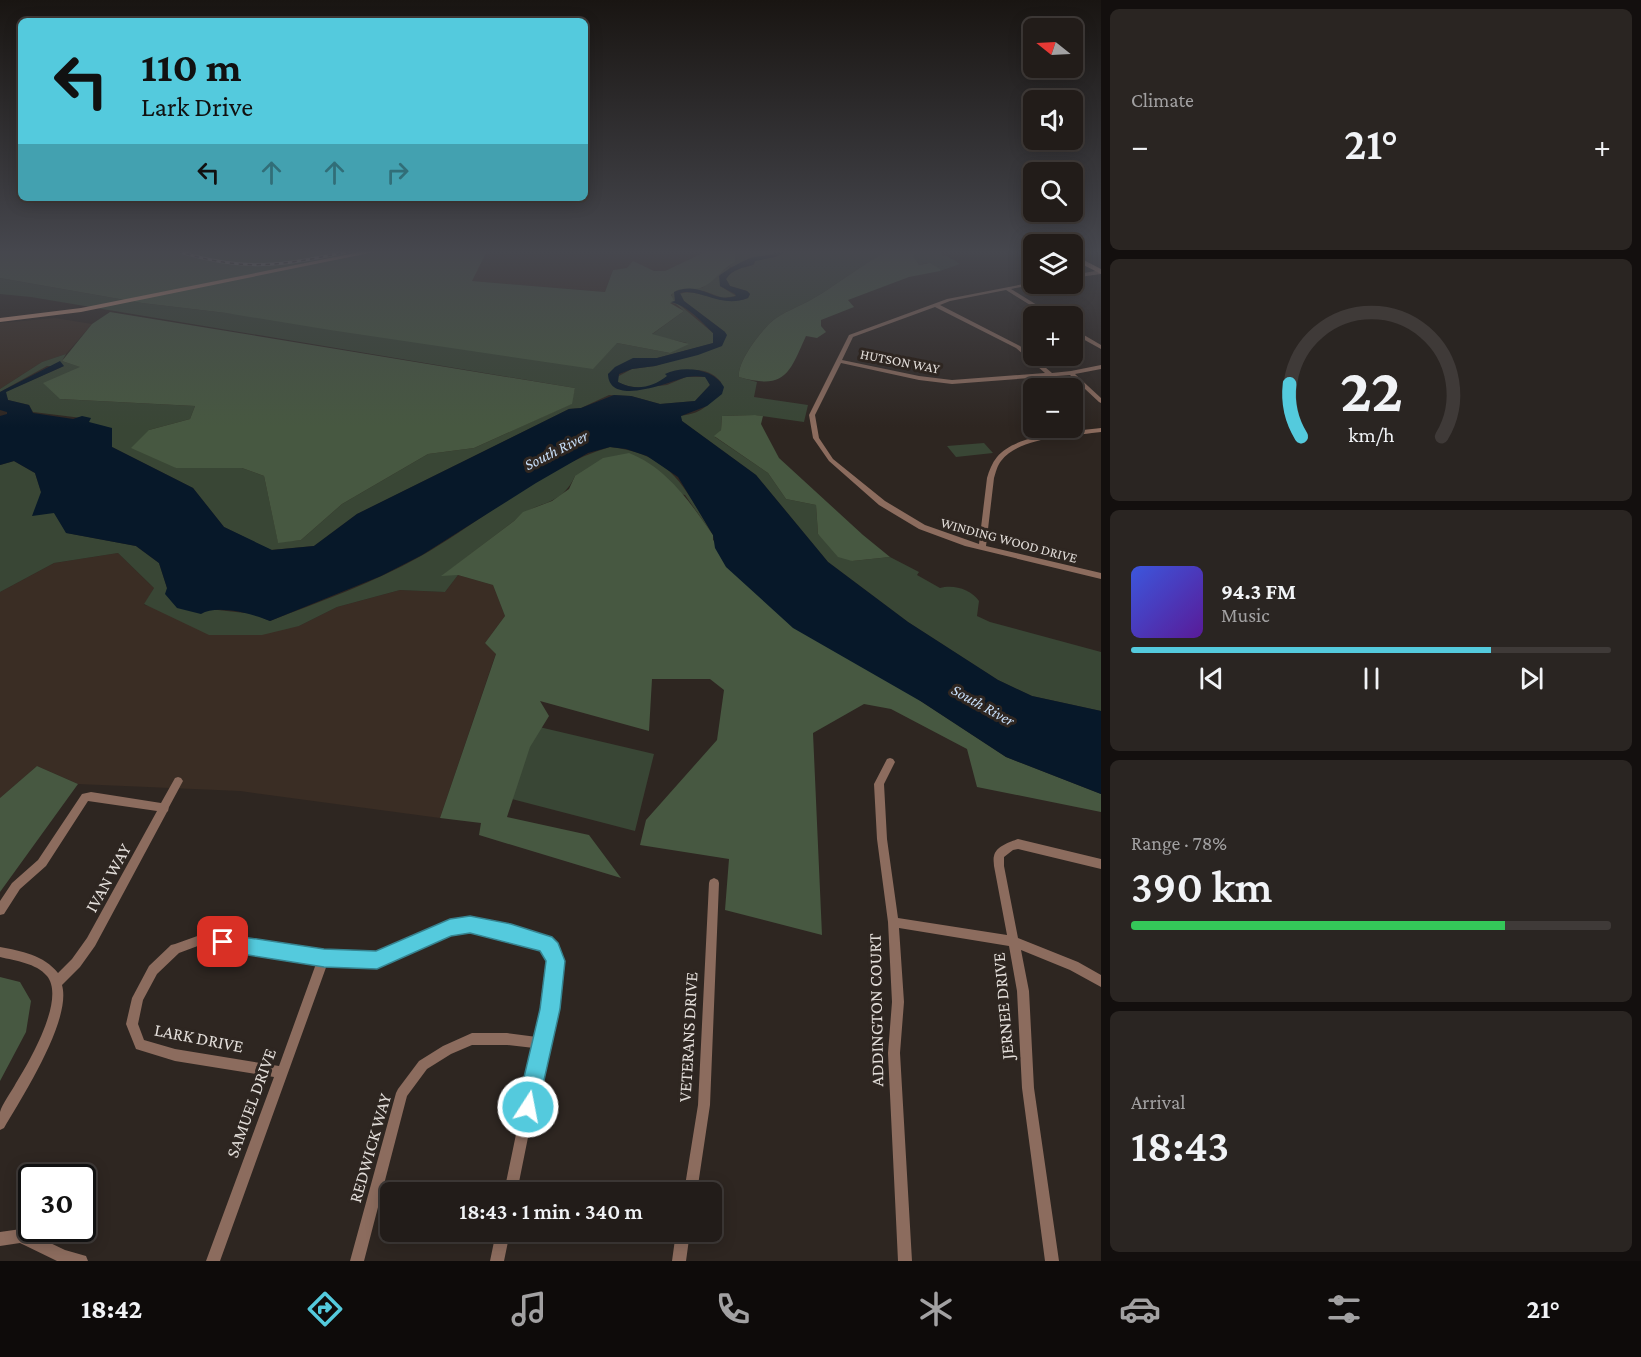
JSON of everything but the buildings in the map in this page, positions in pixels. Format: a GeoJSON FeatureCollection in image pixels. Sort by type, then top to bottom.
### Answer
{"type":"FeatureCollection","features":[{"type":"Feature","properties":{"kind":"street"},"geometry":{"type":"LineString","coordinates":[[0,320],[76,310]]}},
{"type":"Feature","properties":{"kind":"street","name":"WINDING WOOD DRIVE"},"geometry":{"type":"LineString","coordinates":[[920,310],[851,336],[812,415],[816,438],[830,458],[882,503],[909,520],[941,534],[982,547],[1101,576]]}},
{"type":"Feature","properties":{"kind":"street"},"geometry":{"type":"LineString","coordinates":[[947,310],[1018,346],[1051,375]]}},
{"type":"Feature","properties":{"kind":"street"},"geometry":{"type":"LineString","coordinates":[[1083,336],[1101,347]]}},
{"type":"Feature","properties":{"kind":"street","name":"HUTSON WAY"},"geometry":{"type":"LineString","coordinates":[[839,361],[944,382],[1051,375],[1101,367]]}},
{"type":"Feature","properties":{"kind":"street"},"geometry":{"type":"LineString","coordinates":[[1071,373],[1101,401]]}},
{"type":"Feature","properties":{"kind":"street"},"geometry":{"type":"LineString","coordinates":[[982,547],[993,471],[1001,456],[1010,448],[1036,439],[1101,430]]}},
{"type":"Feature","properties":{"kind":"street","name":"ADDINGTON COURT"},"geometry":{"type":"LineString","coordinates":[[890,762],[879,784],[882,838],[893,922],[898,1002],[895,1075],[905,1261]]}},
{"type":"Feature","properties":{"kind":"street","name":"IVAN WAY"},"geometry":{"type":"LineString","coordinates":[[56,983],[76,963],[91,942],[178,781]]}},
{"type":"Feature","properties":{"kind":"street"},"geometry":{"type":"LineString","coordinates":[[0,910],[16,886],[42,863],[85,797],[91,796],[165,808]]}},
{"type":"Feature","properties":{"kind":"street","name":"JERNEE DRIVE"},"geometry":{"type":"LineString","coordinates":[[1052,1261],[1028,1088],[1026,1020],[999,855],[1018,844],[1101,864]]}},
{"type":"Feature","properties":{"kind":"street","name":"VETERANS DRIVE"},"geometry":{"type":"LineString","coordinates":[[692,1182],[704,1105],[714,883]]}},
{"type":"Feature","properties":{"kind":"street"},"geometry":{"type":"LineString","coordinates":[[893,922],[1015,942],[1074,966],[1101,981]]}},
{"type":"Feature","properties":{"kind":"street","name":"LARK DRIVE"},"geometry":{"type":"LineString","coordinates":[[281,1072],[175,1054],[140,1045],[132,1024],[138,998],[153,970],[175,949],[202,939],[324,958],[377,960],[450,928],[470,925],[511,933],[546,944],[552,949],[556,961],[550,1009],[540,1043],[513,1182]]}},
{"type":"Feature","properties":{"kind":"street"},"geometry":{"type":"LineString","coordinates":[[0,952],[33,959],[53,974],[59,990],[55,1014],[45,1040],[0,1124]]}},
{"type":"Feature","properties":{"kind":"street","name":"SAMUEL DRIVE"},"geometry":{"type":"LineString","coordinates":[[213,1261],[324,958]]}},
{"type":"Feature","properties":{"kind":"street","name":"REDWICK WAY"},"geometry":{"type":"LineString","coordinates":[[357,1261],[402,1094],[423,1065],[447,1050],[472,1039],[507,1039],[540,1043]]}},
{"type":"Feature","properties":{"kind":"street"},"geometry":{"type":"LineString","coordinates":[[0,1239],[21,1236],[62,1259],[81,1261]]}},
{"type":"Feature","properties":{"kind":"street"},"geometry":{"type":"LineString","coordinates":[[497,1261],[501,1242]]}},
{"type":"Feature","properties":{"kind":"street"},"geometry":{"type":"LineString","coordinates":[[678,1261],[681,1242]]}},
{"type":"Feature","properties":{"kind":"shaded area"},"geometry":{"type":"Polygon","coordinates":[[[55,318],[92,324],[66,354],[42,362],[0,389],[0,323],[55,318]]]}},
{"type":"Feature","properties":{"kind":"shaded area"},"geometry":{"type":"Polygon","coordinates":[[[118,553],[154,588],[144,605],[299,626],[337,607],[400,590],[445,592],[458,575],[493,585],[505,616],[485,643],[496,653],[440,818],[240,791],[78,784],[37,766],[0,798],[0,592],[54,563],[118,553]]]}},
{"type":"Feature","properties":{"kind":"green space"},"geometry":{"type":"Polygon","coordinates":[[[108,310],[200,310],[617,343],[670,353],[687,343],[651,335],[686,310],[713,333],[714,343],[657,358],[639,360],[608,374],[625,390],[667,385],[686,377],[706,377],[710,385],[695,401],[660,404],[631,396],[609,395],[581,408],[569,409],[357,514],[314,546],[271,550],[224,527],[193,488],[112,447],[88,422],[90,419],[33,412],[29,405],[8,400],[5,392],[64,366],[47,366],[0,392],[0,389],[42,362],[66,354],[62,361],[81,367],[60,399],[195,406],[190,419],[149,430],[176,468],[242,468],[264,476],[278,542],[301,540],[342,504],[428,454],[474,448],[571,404],[575,388],[108,310]]]}},
{"type":"Feature","properties":{"kind":"green space"},"geometry":{"type":"Polygon","coordinates":[[[200,310],[682,310],[684,311],[652,334],[689,344],[670,353],[617,343],[593,369],[200,310]]]}},
{"type":"Feature","properties":{"kind":"green space"},"geometry":{"type":"Polygon","coordinates":[[[696,310],[790,310],[775,319],[760,334],[741,364],[739,377],[757,382],[754,397],[808,405],[804,422],[755,415],[722,416],[721,430],[715,437],[768,473],[786,499],[816,505],[818,534],[852,561],[890,557],[919,572],[917,575],[940,588],[956,587],[971,593],[979,601],[977,616],[990,622],[1101,652],[1101,711],[1032,696],[998,680],[908,622],[828,562],[756,475],[682,421],[680,416],[696,412],[711,401],[721,382],[716,377],[704,371],[690,370],[670,375],[649,387],[633,387],[618,382],[617,377],[632,369],[655,366],[722,345],[725,332],[696,310]]]}},
{"type":"Feature","properties":{"kind":"green space"},"geometry":{"type":"Polygon","coordinates":[[[792,310],[847,310],[821,320],[821,326],[826,332],[817,338],[806,336],[795,360],[783,376],[776,380],[766,381],[739,377],[741,364],[755,341],[770,323],[792,310]]]}},
{"type":"Feature","properties":{"kind":"green space"},"geometry":{"type":"Polygon","coordinates":[[[110,312],[575,388],[572,404],[474,448],[428,454],[342,504],[301,540],[278,543],[264,476],[242,468],[176,468],[131,448],[149,430],[190,419],[195,406],[60,399],[43,383],[80,367],[62,361],[92,324],[110,312]]]}},
{"type":"Feature","properties":{"kind":"green space"},"geometry":{"type":"Polygon","coordinates":[[[722,416],[763,416],[761,424],[779,458],[890,557],[852,561],[838,557],[818,534],[816,505],[786,499],[768,473],[714,436],[721,430],[722,416]]]}},
{"type":"Feature","properties":{"kind":"green space"},"geometry":{"type":"Polygon","coordinates":[[[984,443],[993,453],[956,457],[947,446],[984,443]]]}},
{"type":"Feature","properties":{"kind":"green space"},"geometry":{"type":"Polygon","coordinates":[[[610,447],[631,451],[662,465],[684,488],[713,535],[685,495],[575,476],[562,494],[522,514],[443,575],[458,575],[445,592],[400,590],[337,607],[299,626],[262,635],[209,635],[144,604],[154,588],[118,553],[54,563],[0,592],[0,465],[14,461],[35,473],[41,492],[67,533],[136,546],[159,563],[167,588],[209,609],[254,614],[270,621],[403,566],[561,467],[610,447]]]}},
{"type":"Feature","properties":{"kind":"green space"},"geometry":{"type":"Polygon","coordinates":[[[629,453],[643,459],[677,487],[713,535],[713,540],[922,702],[1006,757],[1101,794],[1101,812],[977,787],[967,749],[891,709],[864,704],[813,733],[822,935],[725,910],[729,859],[640,845],[646,820],[717,740],[724,690],[710,679],[652,679],[649,731],[540,701],[549,716],[530,747],[507,817],[589,835],[621,878],[479,835],[481,823],[440,818],[496,654],[485,643],[505,616],[493,585],[458,575],[441,576],[523,512],[552,501],[569,489],[575,476],[603,458],[629,453]]]}},
{"type":"Feature","properties":{"kind":"green space"},"geometry":{"type":"Polygon","coordinates":[[[535,726],[654,754],[635,831],[508,798],[535,726]]]}},
{"type":"Feature","properties":{"kind":"green space"},"geometry":{"type":"Polygon","coordinates":[[[37,766],[78,784],[0,892],[0,798],[37,766]]]}},
{"type":"Feature","properties":{"kind":"green space"},"geometry":{"type":"Polygon","coordinates":[[[0,977],[20,982],[31,1001],[26,1032],[0,1081],[0,977]]]}},
{"type":"Feature","properties":{"kind":"water","name":"South River"},"geometry":{"type":"Polygon","coordinates":[[[689,310],[696,310],[725,332],[727,335],[722,346],[655,366],[632,369],[619,374],[618,382],[631,387],[649,386],[672,371],[689,369],[705,372],[719,381],[724,387],[722,394],[707,406],[681,416],[682,421],[756,475],[828,562],[908,622],[998,680],[1032,696],[1101,711],[1101,794],[1006,757],[922,702],[793,628],[726,567],[715,548],[713,535],[678,477],[647,456],[626,449],[610,447],[588,453],[422,555],[381,576],[270,621],[235,611],[216,610],[201,614],[177,608],[165,594],[167,588],[159,563],[136,546],[66,533],[54,513],[32,516],[41,492],[35,473],[14,461],[0,465],[0,416],[7,412],[0,410],[0,392],[60,361],[64,366],[6,392],[8,400],[29,405],[33,413],[73,419],[82,416],[91,418],[89,422],[112,428],[112,447],[193,488],[224,527],[272,550],[314,546],[357,514],[569,409],[581,408],[614,395],[631,396],[660,404],[695,401],[710,385],[705,377],[687,377],[655,387],[629,391],[611,384],[608,374],[615,367],[633,358],[657,358],[713,343],[713,333],[689,310]]]}},
{"type":"Feature","properties":{"kind":"route"},"geometry":{"type":"LineString","coordinates":[[223,942],[324,958],[377,960],[450,928],[470,925],[511,933],[546,944],[552,949],[556,961],[550,1009],[540,1043],[528,1107]]}}]}
